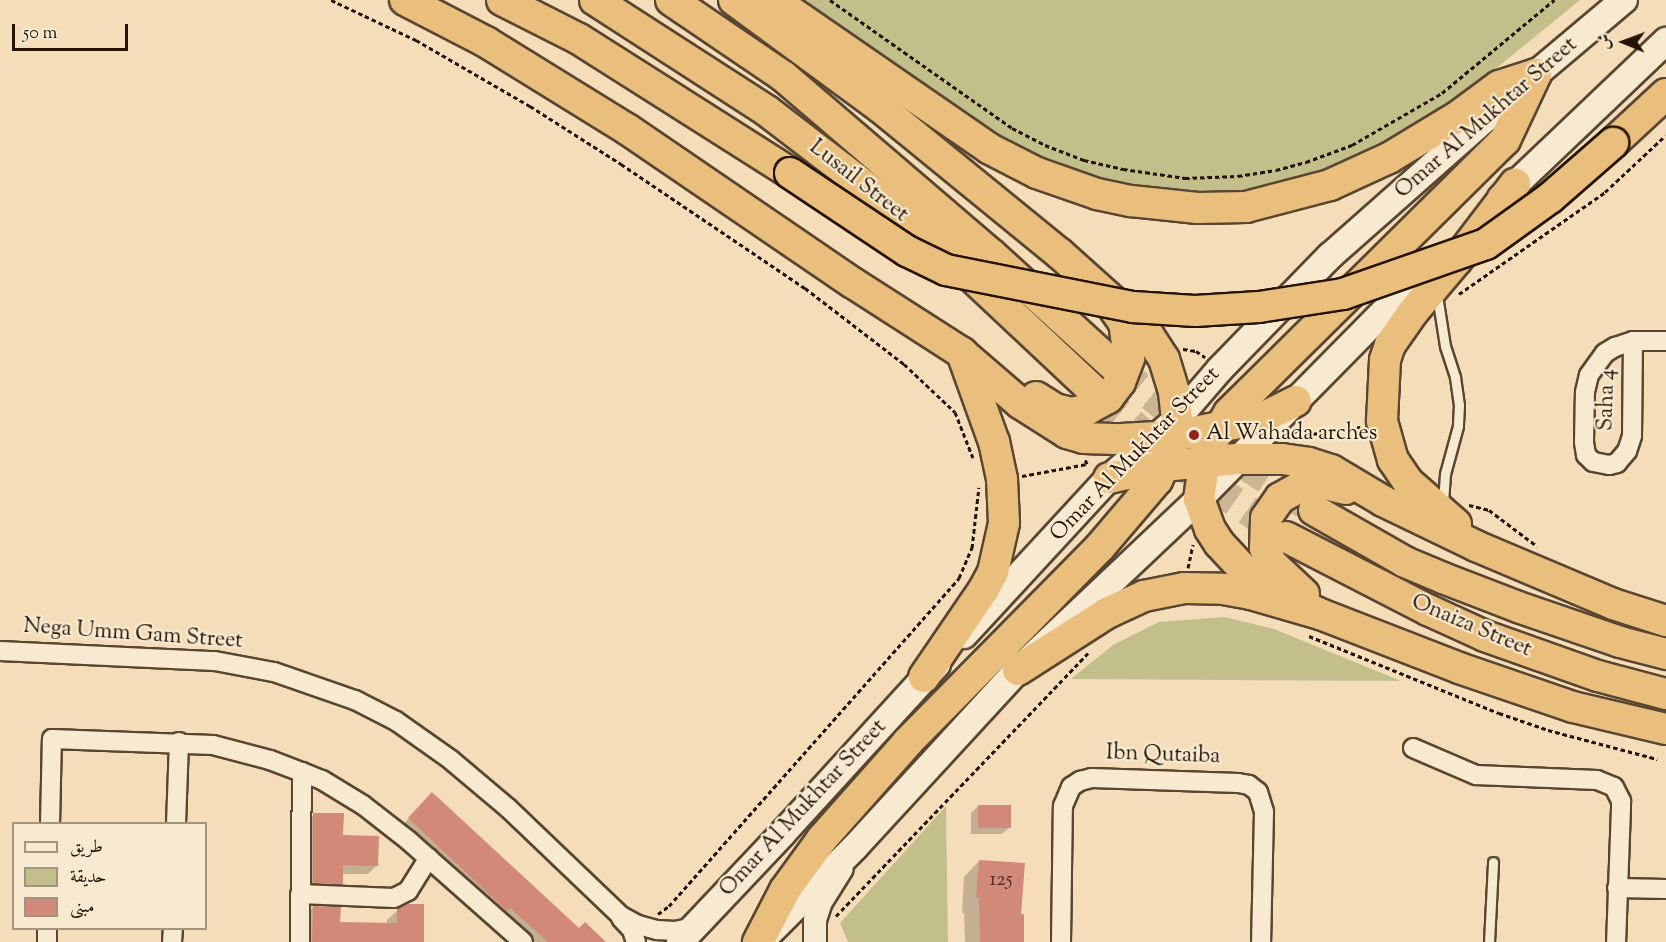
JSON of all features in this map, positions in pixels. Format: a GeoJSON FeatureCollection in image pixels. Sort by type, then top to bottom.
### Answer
{"type":"FeatureCollection","features":[{"type":"Feature","properties":{"kind":"highway"},"geometry":{"type":"LineString","coordinates":[[405,0],[486,42],[627,129],[853,283],[962,353],[1020,402],[1067,433],[1097,438],[1218,428],[1287,409]]}},
{"type":"Feature","properties":{"kind":"highway"},"geometry":{"type":"LineString","coordinates":[[502,0],[579,39],[790,173],[907,251],[946,270],[1112,303],[1195,311],[1259,307],[1343,294],[1486,243],[1550,198],[1666,94]]}},
{"type":"Feature","properties":{"kind":"highway","name":"Lusail Street"},"geometry":{"type":"LineString","coordinates":[[595,0],[767,111],[882,199],[966,271],[1097,394]]}},
{"type":"Feature","properties":{"kind":"highway","name":"Lusail Street"},"geometry":{"type":"LineString","coordinates":[[671,0],[783,76],[992,255],[1116,368]]}},
{"type":"Feature","properties":{"kind":"highway"},"geometry":{"type":"LineString","coordinates":[[734,0],[881,108],[1059,253],[1149,336],[1164,359],[1174,392],[1170,431],[1163,466],[1157,480],[1100,547],[908,742],[822,839],[785,890],[759,942]]}},
{"type":"Feature","properties":{"kind":"highway"},"geometry":{"type":"LineString","coordinates":[[774,0],[990,149],[1037,173],[1097,194],[1131,201],[1176,206],[1246,207],[1330,185],[1389,159],[1457,117],[1499,86],[1536,74]]}},
{"type":"Feature","properties":{"kind":"highway"},"geometry":{"type":"LineString","coordinates":[[1310,624],[1229,556],[1210,529],[1199,499],[1204,461],[1218,428],[1280,361],[1505,140],[1536,74]]}},
{"type":"Feature","properties":{"kind":"highway"},"geometry":{"type":"LineString","coordinates":[[1476,546],[1443,502],[1408,482],[1393,460],[1383,423],[1383,376],[1390,345],[1438,298],[1515,184]]}},
{"type":"Feature","properties":{"kind":"highway"},"geometry":{"type":"LineString","coordinates":[[990,375],[1055,409],[1073,413],[1088,409],[1108,398],[1120,382],[1129,358],[1124,323],[1105,294]]}},
{"type":"Feature","properties":{"kind":"highway"},"geometry":{"type":"LineString","coordinates":[[924,677],[977,600],[993,572],[1004,523],[991,480],[994,442],[962,353]]}},
{"type":"Feature","properties":{"kind":"highway"},"geometry":{"type":"LineString","coordinates":[[1109,478],[1163,466],[1204,461],[1282,459],[1309,463],[1331,470],[1383,501],[1476,546],[1613,604],[1666,621]]}},
{"type":"Feature","properties":{"kind":"highway"},"geometry":{"type":"LineString","coordinates":[[1310,624],[1271,563],[1265,548],[1266,518],[1272,506],[1289,491],[1309,483],[1333,485],[1383,501]]}},
{"type":"Feature","properties":{"kind":"highway","name":"Onaiza Street"},"geometry":{"type":"LineString","coordinates":[[1314,510],[1405,562],[1443,578],[1620,642],[1666,654]]}},
{"type":"Feature","properties":{"kind":"highway","name":"Onaiza Street"},"geometry":{"type":"LineString","coordinates":[[1286,537],[1428,610],[1485,636],[1598,676],[1666,694]]}},
{"type":"Feature","properties":{"kind":"highway"},"geometry":{"type":"LineString","coordinates":[[1018,670],[1107,613],[1144,596],[1166,591],[1223,589],[1251,594],[1310,624],[1459,668],[1572,707],[1666,729]]}},
{"type":"Feature","properties":{"kind":"main road","name":"Omar Al Mukhtar Street"},"geometry":{"type":"LineString","coordinates":[[687,935],[1109,478],[1170,431],[1220,369],[1330,256],[1607,9],[1624,0]]}},
{"type":"Feature","properties":{"kind":"main road"},"geometry":{"type":"LineString","coordinates":[[759,942],[855,847],[1018,670],[1199,499],[1435,260],[1666,41]]}},
{"type":"Feature","properties":{"kind":"street","name":"Saha 4"},"geometry":{"type":"LineString","coordinates":[[1634,341],[1630,444],[1622,459],[1617,463],[1609,465],[1593,462],[1586,454],[1584,442],[1585,392],[1589,375],[1605,353],[1634,341],[1666,341]]}},
{"type":"Feature","properties":{"kind":"street","name":"Nega Umm Gam Street"},"geometry":{"type":"LineString","coordinates":[[0,651],[214,662],[274,672],[355,700],[396,721],[451,760],[508,808],[614,909],[632,930],[636,942]]}},
{"type":"Feature","properties":{"kind":"street"},"geometry":{"type":"LineString","coordinates":[[50,822],[52,739],[213,745],[270,759],[322,780],[363,805],[429,858],[523,942]]}},
{"type":"Feature","properties":{"kind":"street"},"geometry":{"type":"LineString","coordinates":[[176,822],[179,742]]}},
{"type":"Feature","properties":{"kind":"street"},"geometry":{"type":"LineString","coordinates":[[1413,748],[1476,775],[1597,780],[1609,784],[1621,801],[1616,942]]}},
{"type":"Feature","properties":{"kind":"street"},"geometry":{"type":"LineString","coordinates":[[300,942],[302,772]]}},
{"type":"Feature","properties":{"kind":"street","name":"Ibn Qutaiba"},"geometry":{"type":"LineString","coordinates":[[1061,942],[1063,806],[1071,788],[1080,781],[1092,778],[1238,783],[1249,785],[1258,792],[1264,812],[1261,942]]}},
{"type":"Feature","properties":{"kind":"street"},"geometry":{"type":"LineString","coordinates":[[814,941],[821,902],[855,847]]}},
{"type":"Feature","properties":{"kind":"street"},"geometry":{"type":"LineString","coordinates":[[300,894],[394,898],[408,891],[429,858]]}},
{"type":"Feature","properties":{"kind":"street"},"geometry":{"type":"LineString","coordinates":[[1617,888],[1666,889]]}},
{"type":"Feature","properties":{"kind":"street","name":"Nega Umm Gam Street"},"geometry":{"type":"LineString","coordinates":[[614,909],[630,921],[648,928],[675,931],[687,935]]}},
{"type":"Feature","properties":{"kind":"lane"},"geometry":{"type":"LineString","coordinates":[[1438,298],[1459,405],[1458,426],[1445,474],[1443,502]]}},
{"type":"Feature","properties":{"kind":"lane"},"geometry":{"type":"LineString","coordinates":[[1489,942],[1493,862]]}},
{"type":"Feature","properties":{"kind":"path"},"geometry":{"type":"LineString","coordinates":[[331,0],[416,40],[530,106],[621,164],[804,288],[904,364],[955,412],[975,464]]}},
{"type":"Feature","properties":{"kind":"path"},"geometry":{"type":"LineString","coordinates":[[830,0],[1012,128],[1037,141],[1084,160],[1123,169],[1185,177],[1238,176],[1276,170],[1352,145],[1442,93],[1554,0]]}},
{"type":"Feature","properties":{"kind":"path"},"geometry":{"type":"LineString","coordinates":[[1438,298],[1605,192],[1666,135]]}},
{"type":"Feature","properties":{"kind":"path"},"geometry":{"type":"LineString","coordinates":[[1164,359],[1179,349],[1196,351],[1220,369]]}},
{"type":"Feature","properties":{"kind":"path"},"geometry":{"type":"LineString","coordinates":[[1287,409],[1298,436],[1383,423]]}},
{"type":"Feature","properties":{"kind":"path"},"geometry":{"type":"LineString","coordinates":[[647,915],[658,914],[669,906],[959,578],[972,548],[991,480],[1087,464],[1085,456],[1097,438]]}},
{"type":"Feature","properties":{"kind":"path"},"geometry":{"type":"LineString","coordinates":[[1443,502],[1489,510],[1544,552]]}},
{"type":"Feature","properties":{"kind":"path"},"geometry":{"type":"LineString","coordinates":[[1310,624],[1499,713],[1548,730],[1657,759]]}},
{"type":"Feature","properties":{"kind":"path"},"geometry":{"type":"LineString","coordinates":[[814,941],[1096,645]]}},
{"type":"Feature","properties":{"kind":"green space"},"geometry":{"type":"Polygon","coordinates":[[[802,0],[1580,0],[1434,119],[1350,166],[1250,192],[1203,194],[1103,183],[1007,146],[802,0]]]}},
{"type":"Feature","properties":{"kind":"green space"},"geometry":{"type":"Polygon","coordinates":[[[1225,617],[1274,629],[1401,681],[1071,679],[1113,645],[1159,622],[1225,617]]]}},
{"type":"Feature","properties":{"kind":"green space"},"geometry":{"type":"Polygon","coordinates":[[[946,806],[948,942],[848,942],[840,923],[946,806]]]}},
{"type":"Feature","properties":{"kind":"building"},"geometry":{"type":"Polygon","coordinates":[[[432,792],[579,928],[585,922],[606,942],[548,942],[510,908],[507,911],[408,818],[432,792]]]}},
{"type":"Feature","properties":{"kind":"building"},"geometry":{"type":"Polygon","coordinates":[[[978,805],[1011,805],[1011,828],[978,828],[978,805]]]}},
{"type":"Feature","properties":{"kind":"building"},"geometry":{"type":"Polygon","coordinates":[[[313,813],[344,813],[343,835],[379,836],[378,866],[343,865],[343,885],[313,883],[313,813]]]}},
{"type":"Feature","properties":{"kind":"building"},"geometry":{"type":"Polygon","coordinates":[[[979,860],[1025,863],[1021,914],[1024,914],[1024,942],[980,942],[979,898],[976,898],[979,860]]]}},
{"type":"Feature","properties":{"kind":"building"},"geometry":{"type":"Polygon","coordinates":[[[408,904],[424,904],[424,942],[312,942],[313,906],[341,907],[340,922],[397,923],[397,909],[408,904]]]}},
{"type":"Feature","properties":{"kind":"tunnel"},"geometry":{"type":"LineString","coordinates":[[1116,368],[1204,438],[1309,507]]}},
{"type":"Feature","properties":{"kind":"tunnel"},"geometry":{"type":"LineString","coordinates":[[1097,394],[1173,459],[1286,537]]}},
{"type":"Feature","properties":{"kind":"place","name":"Al Wahada arches"},"geometry":{"type":"Point","coordinates":[1194,435]}}]}
